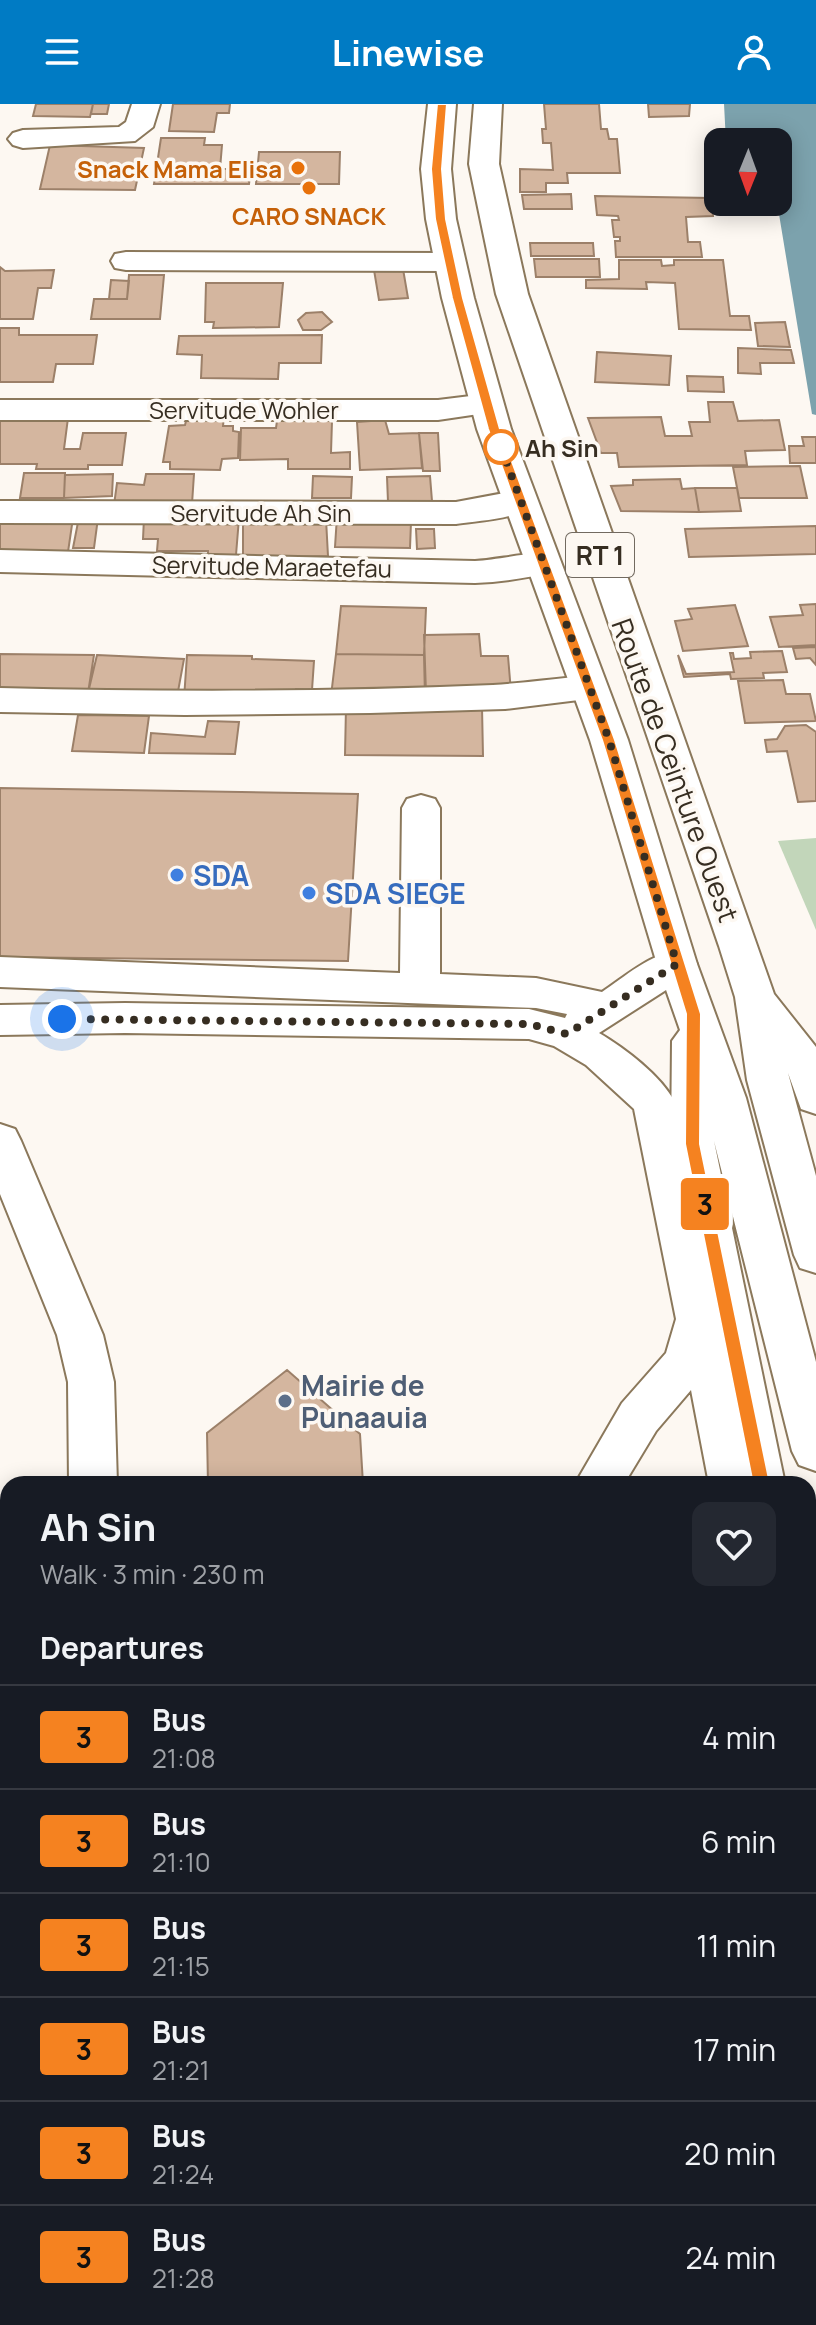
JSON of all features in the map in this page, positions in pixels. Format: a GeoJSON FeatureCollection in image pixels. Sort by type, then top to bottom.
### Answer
{"type":"FeatureCollection","features":[{"type":"Feature","properties":{"kind":"main road"},"geometry":{"type":"LineString","coordinates":[[23,139],[125,135],[139,127],[146,104]]}},
{"type":"Feature","properties":{"kind":"main road","name":"Route de Ceinture Ouest"},"geometry":{"type":"LineString","coordinates":[[442,104],[436,169],[441,219],[487,404],[609,740],[677,964],[725,1098],[816,1451]]}},
{"type":"Feature","properties":{"kind":"main road","name":"Route de Ceinture Ouest"},"geometry":{"type":"LineString","coordinates":[[488,104],[484,164],[512,294],[755,997],[768,1080],[816,1255]]}},
{"type":"Feature","properties":{"kind":"main road"},"geometry":{"type":"LineString","coordinates":[[126,261],[450,262]]}},
{"type":"Feature","properties":{"kind":"main road","name":"Servitude Wohler"},"geometry":{"type":"LineString","coordinates":[[0,410],[438,410],[487,404]]}},
{"type":"Feature","properties":{"kind":"main road","name":"Servitude Ah Sin"},"geometry":{"type":"LineString","coordinates":[[0,512],[456,513],[520,500]]}},
{"type":"Feature","properties":{"kind":"main road","name":"Servitude Maraetefau"},"geometry":{"type":"LineString","coordinates":[[0,561],[506,571],[543,563]]}},
{"type":"Feature","properties":{"kind":"main road"},"geometry":{"type":"LineString","coordinates":[[203,594],[321,593],[350,587],[380,569]]}},
{"type":"Feature","properties":{"kind":"main road"},"geometry":{"type":"LineString","coordinates":[[0,700],[88,703],[367,701],[497,697],[590,688]]}},
{"type":"Feature","properties":{"kind":"main road"},"geometry":{"type":"LineString","coordinates":[[420,989],[421,808]]}},
{"type":"Feature","properties":{"kind":"main road"},"geometry":{"type":"LineString","coordinates":[[567,1034],[677,964]]}},
{"type":"Feature","properties":{"kind":"main road"},"geometry":{"type":"LineString","coordinates":[[0,972],[536,993],[608,1008]]}},
{"type":"Feature","properties":{"kind":"main road"},"geometry":{"type":"LineString","coordinates":[[755,997],[807,1066],[816,1098]]}},
{"type":"Feature","properties":{"kind":"main road"},"geometry":{"type":"LineString","coordinates":[[694,1014],[693,1144],[759,1476]]}},
{"type":"Feature","properties":{"kind":"main road"},"geometry":{"type":"LineString","coordinates":[[0,1020],[125,1018],[529,1024],[567,1034],[601,1054],[654,1102],[731,1476]]}},
{"type":"Feature","properties":{"kind":"main road"},"geometry":{"type":"LineString","coordinates":[[0,1141],[80,1335],[91,1382],[93,1476]]}},
{"type":"Feature","properties":{"kind":"main road"},"geometry":{"type":"LineString","coordinates":[[604,1476],[639,1417],[687,1362],[699,1319]]}},
{"type":"Feature","properties":{"kind":"green space"},"geometry":{"type":"Polygon","coordinates":[[[816,838],[816,930],[778,841],[816,838]]]}},
{"type":"Feature","properties":{"kind":"water"},"geometry":{"type":"Polygon","coordinates":[[[724,104],[816,104],[816,415],[812,414],[779,216],[792,216],[792,128],[725,128],[724,104]]]}},
{"type":"Feature","properties":{"kind":"building"},"geometry":{"type":"Polygon","coordinates":[[[36,104],[93,104],[90,117],[33,116],[36,104]]]}},
{"type":"Feature","properties":{"kind":"building"},"geometry":{"type":"Polygon","coordinates":[[[93,104],[109,104],[107,114],[91,114],[93,104]]]}},
{"type":"Feature","properties":{"kind":"building"},"geometry":{"type":"Polygon","coordinates":[[[173,104],[230,104],[229,113],[217,113],[214,132],[169,131],[173,104]]]}},
{"type":"Feature","properties":{"kind":"building"},"geometry":{"type":"Polygon","coordinates":[[[544,104],[599,104],[601,129],[607,129],[609,139],[617,139],[620,173],[567,173],[568,183],[546,183],[546,192],[520,192],[520,169],[553,170],[551,143],[543,143],[542,129],[546,129],[544,104]]]}},
{"type":"Feature","properties":{"kind":"building"},"geometry":{"type":"Polygon","coordinates":[[[648,104],[690,104],[689,116],[649,117],[648,104]]]}},
{"type":"Feature","properties":{"kind":"building"},"geometry":{"type":"Polygon","coordinates":[[[161,138],[205,138],[204,145],[222,145],[220,169],[251,169],[249,184],[154,184],[161,138]]]}},
{"type":"Feature","properties":{"kind":"building"},"geometry":{"type":"Polygon","coordinates":[[[50,145],[144,148],[135,190],[40,189],[50,145]]]}},
{"type":"Feature","properties":{"kind":"building","name":"Snack Mama Elisa"},"geometry":{"type":"Polygon","coordinates":[[[259,152],[340,152],[339,184],[256,184],[259,152]]]}},
{"type":"Feature","properties":{"kind":"building"},"geometry":{"type":"Polygon","coordinates":[[[571,194],[572,209],[524,209],[522,195],[571,194]]]}},
{"type":"Feature","properties":{"kind":"building"},"geometry":{"type":"Polygon","coordinates":[[[595,196],[704,198],[704,216],[713,216],[686,217],[688,242],[700,242],[702,257],[616,257],[615,241],[620,241],[620,237],[614,237],[612,220],[619,220],[618,216],[597,215],[595,196]]]}},
{"type":"Feature","properties":{"kind":"building"},"geometry":{"type":"Polygon","coordinates":[[[530,243],[593,243],[594,256],[531,256],[530,243]]]}},
{"type":"Feature","properties":{"kind":"building"},"geometry":{"type":"Polygon","coordinates":[[[534,259],[599,259],[600,277],[536,277],[534,259]]]}},
{"type":"Feature","properties":{"kind":"building"},"geometry":{"type":"Polygon","coordinates":[[[619,260],[661,260],[662,266],[674,265],[674,260],[723,260],[730,316],[749,316],[751,330],[679,329],[675,283],[646,282],[647,289],[586,288],[586,280],[619,279],[619,260]]]}},
{"type":"Feature","properties":{"kind":"building"},"geometry":{"type":"Polygon","coordinates":[[[0,267],[5,271],[54,270],[51,288],[38,288],[33,319],[0,319],[0,267]]]}},
{"type":"Feature","properties":{"kind":"building"},"geometry":{"type":"Polygon","coordinates":[[[403,269],[408,298],[379,300],[374,270],[403,269]]]}},
{"type":"Feature","properties":{"kind":"building"},"geometry":{"type":"Polygon","coordinates":[[[129,275],[164,275],[160,319],[91,319],[94,299],[127,299],[129,275]]]}},
{"type":"Feature","properties":{"kind":"building"},"geometry":{"type":"Polygon","coordinates":[[[111,280],[129,281],[127,299],[109,299],[111,280]]]}},
{"type":"Feature","properties":{"kind":"building"},"geometry":{"type":"Polygon","coordinates":[[[206,283],[283,283],[279,327],[213,328],[214,322],[205,322],[206,283]]]}},
{"type":"Feature","properties":{"kind":"building"},"geometry":{"type":"Polygon","coordinates":[[[322,312],[332,322],[321,330],[303,330],[298,320],[306,313],[322,312]]]}},
{"type":"Feature","properties":{"kind":"building"},"geometry":{"type":"Polygon","coordinates":[[[785,322],[790,347],[758,346],[755,323],[785,322]]]}},
{"type":"Feature","properties":{"kind":"building"},"geometry":{"type":"Polygon","coordinates":[[[0,328],[19,328],[19,335],[97,335],[93,364],[56,364],[53,382],[0,382],[0,328]]]}},
{"type":"Feature","properties":{"kind":"building"},"geometry":{"type":"Polygon","coordinates":[[[322,335],[321,363],[279,363],[278,379],[201,378],[202,355],[177,354],[179,336],[322,335]]]}},
{"type":"Feature","properties":{"kind":"building"},"geometry":{"type":"Polygon","coordinates":[[[738,348],[791,350],[794,363],[760,363],[761,374],[738,373],[738,348]]]}},
{"type":"Feature","properties":{"kind":"building"},"geometry":{"type":"Polygon","coordinates":[[[597,352],[671,356],[669,385],[595,382],[597,352]]]}},
{"type":"Feature","properties":{"kind":"building"},"geometry":{"type":"Polygon","coordinates":[[[687,376],[723,377],[724,392],[688,391],[687,376]]]}},
{"type":"Feature","properties":{"kind":"building"},"geometry":{"type":"Polygon","coordinates":[[[708,402],[733,402],[738,421],[779,420],[785,450],[745,451],[747,465],[619,467],[617,453],[601,453],[588,418],[661,417],[665,436],[692,436],[689,422],[710,422],[708,402]]]}},
{"type":"Feature","properties":{"kind":"building"},"geometry":{"type":"Polygon","coordinates":[[[0,417],[68,418],[64,449],[80,449],[83,433],[126,433],[122,465],[88,465],[88,469],[36,469],[37,464],[0,464],[0,417]]]}},
{"type":"Feature","properties":{"kind":"building"},"geometry":{"type":"Polygon","coordinates":[[[187,417],[224,417],[223,426],[233,426],[233,431],[239,432],[238,458],[222,459],[220,470],[170,469],[170,462],[163,462],[169,426],[185,425],[187,417]]]}},
{"type":"Feature","properties":{"kind":"building"},"geometry":{"type":"Polygon","coordinates":[[[385,420],[389,434],[419,433],[422,468],[360,470],[357,422],[385,420]]]}},
{"type":"Feature","properties":{"kind":"building"},"geometry":{"type":"Polygon","coordinates":[[[277,421],[332,421],[331,453],[350,452],[350,469],[288,469],[288,459],[240,460],[241,428],[276,428],[277,421]]]}},
{"type":"Feature","properties":{"kind":"building"},"geometry":{"type":"Polygon","coordinates":[[[419,433],[438,433],[440,471],[423,471],[419,433]]]}},
{"type":"Feature","properties":{"kind":"building"},"geometry":{"type":"Polygon","coordinates":[[[802,437],[816,437],[816,463],[790,463],[789,446],[804,446],[802,437]]]}},
{"type":"Feature","properties":{"kind":"building"},"geometry":{"type":"Polygon","coordinates":[[[800,466],[807,498],[739,498],[733,467],[800,466]]]}},
{"type":"Feature","properties":{"kind":"building"},"geometry":{"type":"Polygon","coordinates":[[[24,473],[65,473],[64,498],[20,498],[24,473]]]}},
{"type":"Feature","properties":{"kind":"building"},"geometry":{"type":"Polygon","coordinates":[[[113,474],[112,496],[64,498],[65,475],[113,474]]]}},
{"type":"Feature","properties":{"kind":"building"},"geometry":{"type":"Polygon","coordinates":[[[146,474],[194,474],[192,504],[114,505],[117,483],[144,485],[146,474]]]}},
{"type":"Feature","properties":{"kind":"building"},"geometry":{"type":"Polygon","coordinates":[[[313,476],[352,477],[351,498],[312,498],[313,476]]]}},
{"type":"Feature","properties":{"kind":"building"},"geometry":{"type":"Polygon","coordinates":[[[430,476],[432,501],[388,502],[387,477],[430,476]]]}},
{"type":"Feature","properties":{"kind":"building"},"geometry":{"type":"Polygon","coordinates":[[[680,479],[682,489],[695,488],[699,512],[621,511],[611,486],[633,485],[633,480],[680,479]]]}},
{"type":"Feature","properties":{"kind":"building"},"geometry":{"type":"Polygon","coordinates":[[[695,488],[737,488],[741,511],[699,512],[695,488]]]}},
{"type":"Feature","properties":{"kind":"building"},"geometry":{"type":"Polygon","coordinates":[[[337,516],[411,522],[410,548],[335,547],[337,516]]]}},
{"type":"Feature","properties":{"kind":"building"},"geometry":{"type":"Polygon","coordinates":[[[0,517],[73,518],[68,552],[0,551],[0,517]]]}},
{"type":"Feature","properties":{"kind":"building"},"geometry":{"type":"Polygon","coordinates":[[[79,517],[98,518],[94,548],[73,548],[79,517]]]}},
{"type":"Feature","properties":{"kind":"building"},"geometry":{"type":"Polygon","coordinates":[[[144,518],[239,518],[236,555],[208,555],[208,551],[157,551],[158,539],[143,539],[144,518]]]}},
{"type":"Feature","properties":{"kind":"building"},"geometry":{"type":"Polygon","coordinates":[[[326,519],[328,556],[243,558],[243,520],[326,519]]]}},
{"type":"Feature","properties":{"kind":"building"},"geometry":{"type":"Polygon","coordinates":[[[816,526],[816,554],[689,557],[685,529],[816,526]]]}},
{"type":"Feature","properties":{"kind":"building"},"geometry":{"type":"Polygon","coordinates":[[[416,529],[434,529],[435,548],[417,549],[416,529]]]}},
{"type":"Feature","properties":{"kind":"building"},"geometry":{"type":"Polygon","coordinates":[[[816,604],[816,645],[779,647],[770,617],[803,615],[800,605],[816,604]]]}},
{"type":"Feature","properties":{"kind":"building"},"geometry":{"type":"Polygon","coordinates":[[[735,605],[748,646],[683,651],[675,621],[692,619],[688,609],[735,605]]]}},
{"type":"Feature","properties":{"kind":"building"},"geometry":{"type":"Polygon","coordinates":[[[341,606],[426,608],[424,655],[336,654],[341,606]]]}},
{"type":"Feature","properties":{"kind":"building"},"geometry":{"type":"Polygon","coordinates":[[[479,634],[481,656],[508,656],[511,692],[426,693],[424,635],[479,634]]]}},
{"type":"Feature","properties":{"kind":"building"},"geometry":{"type":"Polygon","coordinates":[[[816,647],[816,665],[810,658],[796,659],[793,648],[816,647]]]}},
{"type":"Feature","properties":{"kind":"building"},"geometry":{"type":"Polygon","coordinates":[[[782,651],[787,672],[763,673],[764,678],[731,679],[730,674],[684,677],[678,655],[686,674],[734,672],[730,653],[733,653],[734,659],[751,658],[750,652],[782,651]]]}},
{"type":"Feature","properties":{"kind":"building"},"geometry":{"type":"Polygon","coordinates":[[[0,654],[94,655],[88,693],[0,693],[0,654]]]}},
{"type":"Feature","properties":{"kind":"building"},"geometry":{"type":"Polygon","coordinates":[[[336,654],[424,655],[425,697],[331,696],[336,654]]]}},
{"type":"Feature","properties":{"kind":"building"},"geometry":{"type":"Polygon","coordinates":[[[97,655],[184,659],[177,697],[88,693],[97,655]]]}},
{"type":"Feature","properties":{"kind":"building"},"geometry":{"type":"Polygon","coordinates":[[[187,655],[314,661],[312,690],[296,689],[294,699],[184,699],[187,655]]]}},
{"type":"Feature","properties":{"kind":"building"},"geometry":{"type":"Polygon","coordinates":[[[783,680],[786,694],[810,694],[816,721],[745,723],[738,681],[783,680]]]}},
{"type":"Feature","properties":{"kind":"building"},"geometry":{"type":"Polygon","coordinates":[[[346,707],[482,707],[483,756],[345,755],[346,707]]]}},
{"type":"Feature","properties":{"kind":"building"},"geometry":{"type":"Polygon","coordinates":[[[78,715],[149,716],[144,753],[72,751],[78,715]]]}},
{"type":"Feature","properties":{"kind":"building"},"geometry":{"type":"Polygon","coordinates":[[[208,721],[239,722],[235,754],[149,753],[151,733],[205,737],[208,721]]]}},
{"type":"Feature","properties":{"kind":"building"},"geometry":{"type":"Polygon","coordinates":[[[806,725],[816,732],[816,801],[798,802],[787,751],[767,752],[765,740],[777,739],[785,726],[806,725]]]}},
{"type":"Feature","properties":{"kind":"building","name":"SDA"},"geometry":{"type":"Polygon","coordinates":[[[0,788],[358,794],[348,961],[0,957],[0,788]]]}},
{"type":"Feature","properties":{"kind":"building","name":"Mairie de Punaauia"},"geometry":{"type":"Polygon","coordinates":[[[287,1370],[360,1434],[363,1476],[208,1476],[207,1433],[287,1370]]]}},
{"type":"Feature","properties":{"kind":"bus line","name":"3"},"geometry":{"type":"LineString","coordinates":[[442,104],[436,169],[441,219],[458,298],[494,429],[609,740],[694,1014],[693,1144],[759,1476]]}},
{"type":"Feature","properties":{"kind":"place","name":"Snack Mama Elisa"},"geometry":{"type":"Point","coordinates":[298,168]}},
{"type":"Feature","properties":{"kind":"place","name":"CARO SNACK"},"geometry":{"type":"Point","coordinates":[309,188]}},
{"type":"Feature","properties":{"kind":"place","name":"Ah Sin"},"geometry":{"type":"Point","coordinates":[501,447]}},
{"type":"Feature","properties":{"kind":"place","name":"SDA"},"geometry":{"type":"Point","coordinates":[177,875]}},
{"type":"Feature","properties":{"kind":"place","name":"SDA SIEGE"},"geometry":{"type":"Point","coordinates":[309,893]}},
{"type":"Feature","properties":{"kind":"place","name":"Mairie de Punaauia"},"geometry":{"type":"Point","coordinates":[285,1401]}},
{"type":"Feature","properties":{"kind":"route"},"geometry":{"type":"LineString","coordinates":[[62,1019],[529,1024],[567,1034],[677,964],[609,740],[501,447]]}}]}
